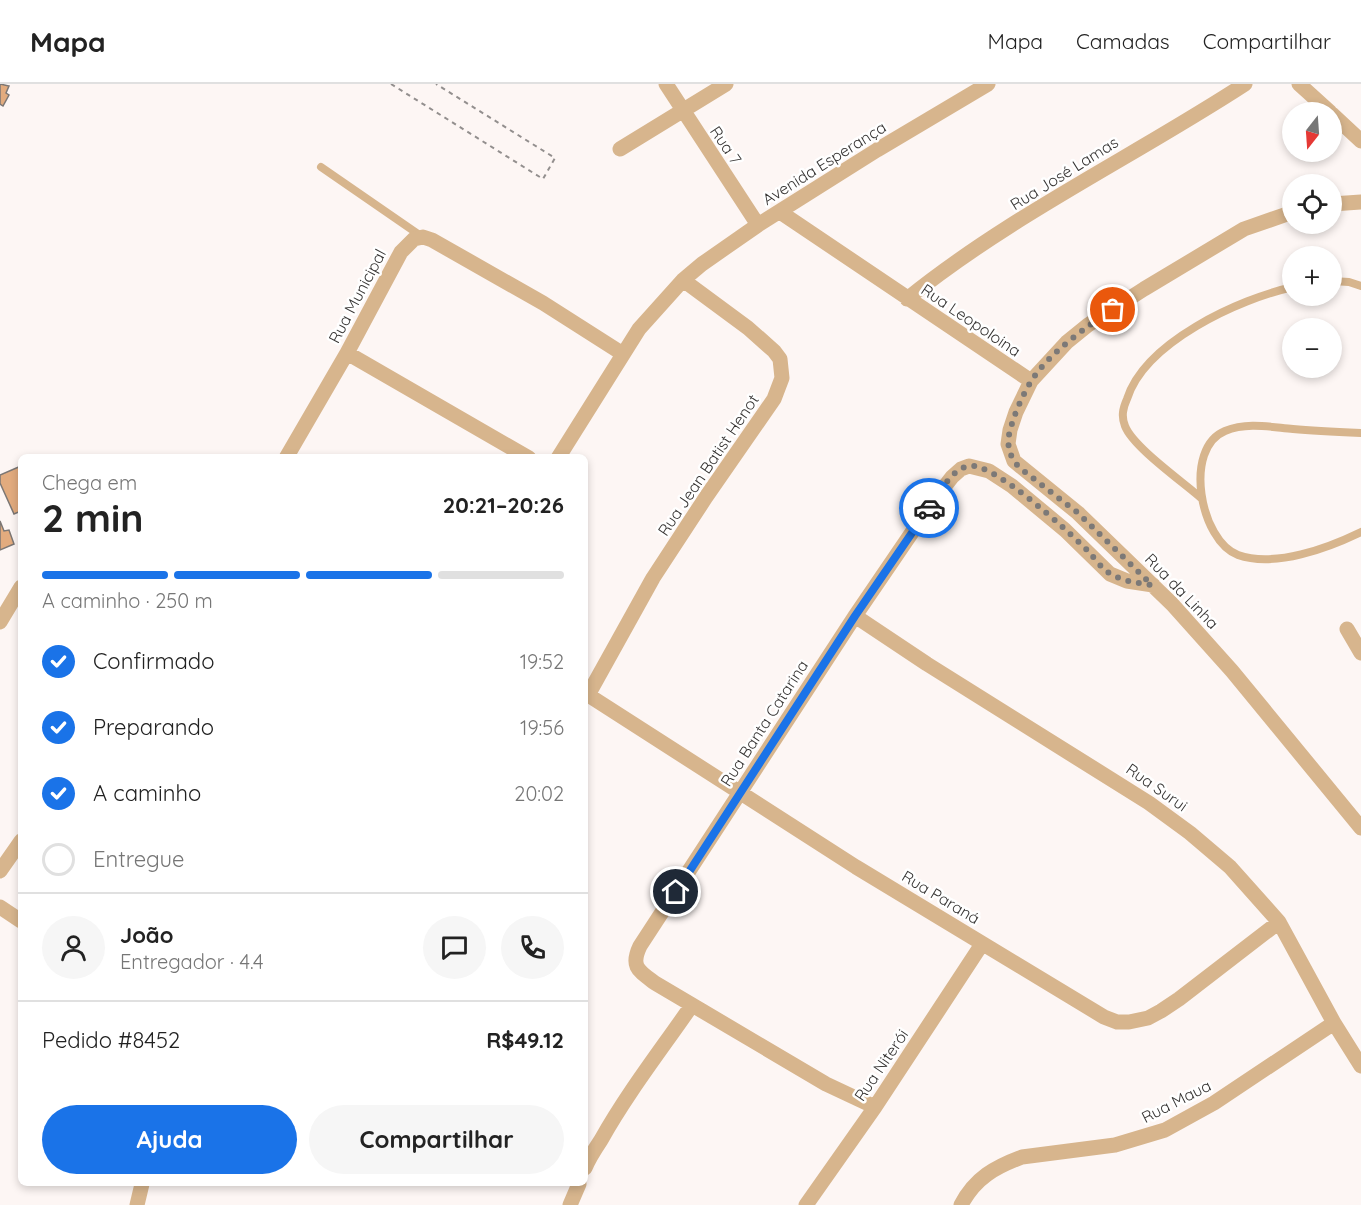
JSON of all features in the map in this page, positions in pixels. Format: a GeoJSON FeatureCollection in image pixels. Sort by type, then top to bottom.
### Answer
{"type":"FeatureCollection","features":[{"type":"Feature","properties":{"kind":"street","name":"Rua 7"},"geometry":{"type":"LineString","coordinates":[[666,84],[758,225]]}},
{"type":"Feature","properties":{"kind":"street"},"geometry":{"type":"LineString","coordinates":[[620,149],[726,84]]}},
{"type":"Feature","properties":{"kind":"street","name":"Avenida Esperança"},"geometry":{"type":"LineString","coordinates":[[683,280],[758,225],[988,84]]}},
{"type":"Feature","properties":{"kind":"street","name":"Rua José Lamas"},"geometry":{"type":"LineString","coordinates":[[907,298],[960,259],[1093,175],[1245,84]]}},
{"type":"Feature","properties":{"kind":"street"},"geometry":{"type":"LineString","coordinates":[[1299,84],[1319,102]]}},
{"type":"Feature","properties":{"kind":"street"},"geometry":{"type":"LineString","coordinates":[[1342,123],[1361,141]]}},
{"type":"Feature","properties":{"kind":"street"},"geometry":{"type":"LineString","coordinates":[[1342,203],[1361,202]]}},
{"type":"Feature","properties":{"kind":"street","name":"Rua Leopoloina"},"geometry":{"type":"LineString","coordinates":[[780,212],[1031,381]]}},
{"type":"Feature","properties":{"kind":"street"},"geometry":{"type":"LineString","coordinates":[[1031,381],[1067,342],[1088,325],[1245,229],[1282,216]]}},
{"type":"Feature","properties":{"kind":"street"},"geometry":{"type":"LineString","coordinates":[[423,237],[451,249],[523,291],[623,354]]}},
{"type":"Feature","properties":{"kind":"street","name":"Rua Municipal"},"geometry":{"type":"LineString","coordinates":[[288,454],[347,353],[401,252],[414,239],[423,237]]}},
{"type":"Feature","properties":{"kind":"street"},"geometry":{"type":"LineString","coordinates":[[560,454],[639,329],[683,280]]}},
{"type":"Feature","properties":{"kind":"street","name":"Rua Jean Batist Henot"},"geometry":{"type":"LineString","coordinates":[[588,692],[653,578],[774,399],[782,378],[780,359],[774,351],[748,328],[683,280]]}},
{"type":"Feature","properties":{"kind":"street"},"geometry":{"type":"LineString","coordinates":[[347,353],[522,454]]}},
{"type":"Feature","properties":{"kind":"street","name":"Rua da Linha"},"geometry":{"type":"LineString","coordinates":[[1031,381],[1010,430],[1008,449],[1014,461],[1078,513],[1172,604],[1232,671],[1361,828]]}},
{"type":"Feature","properties":{"kind":"street","name":"Rua Banta Catarina"},"geometry":{"type":"LineString","coordinates":[[875,1107],[826,1084],[655,983],[638,970],[637,953],[855,616],[952,477],[961,469],[969,466],[989,471],[1012,486],[1065,530],[1110,574],[1127,581],[1152,585]]}},
{"type":"Feature","properties":{"kind":"street"},"geometry":{"type":"LineString","coordinates":[[0,622],[18,592]]}},
{"type":"Feature","properties":{"kind":"street","name":"Rua Surui"},"geometry":{"type":"LineString","coordinates":[[855,616],[927,664],[1149,803],[1190,833],[1230,867],[1280,922],[1334,1023],[1361,1066]]}},
{"type":"Feature","properties":{"kind":"street"},"geometry":{"type":"LineString","coordinates":[[1347,629],[1361,653]]}},
{"type":"Feature","properties":{"kind":"street","name":"Rua Paraná"},"geometry":{"type":"LineString","coordinates":[[588,695],[856,867],[1104,1017],[1117,1022],[1148,1018],[1179,999],[1280,922]]}},
{"type":"Feature","properties":{"kind":"street"},"geometry":{"type":"LineString","coordinates":[[0,871],[18,845]]}},
{"type":"Feature","properties":{"kind":"street"},"geometry":{"type":"LineString","coordinates":[[0,907],[18,919]]}},
{"type":"Feature","properties":{"kind":"street","name":"Rua Niterói"},"geometry":{"type":"LineString","coordinates":[[806,1205],[875,1107],[982,944]]}},
{"type":"Feature","properties":{"kind":"street"},"geometry":{"type":"LineString","coordinates":[[588,1163],[631,1089],[657,1057],[692,1005]]}},
{"type":"Feature","properties":{"kind":"street","name":"Rua Maua"},"geometry":{"type":"LineString","coordinates":[[961,1205],[979,1179],[1007,1162],[1129,1142],[1183,1121],[1334,1023]]}},
{"type":"Feature","properties":{"kind":"street"},"geometry":{"type":"LineString","coordinates":[[137,1205],[142,1186]]}},
{"type":"Feature","properties":{"kind":"street"},"geometry":{"type":"LineString","coordinates":[[570,1205],[578,1186]]}},
{"type":"Feature","properties":{"kind":"lane"},"geometry":{"type":"LineString","coordinates":[[321,167],[423,237]]}},
{"type":"Feature","properties":{"kind":"lane"},"geometry":{"type":"LineString","coordinates":[[1342,282],[1361,286]]}},
{"type":"Feature","properties":{"kind":"lane"},"geometry":{"type":"LineString","coordinates":[[1202,498],[1130,436],[1123,416],[1129,391],[1135,378],[1175,340],[1222,312],[1282,290]]}},
{"type":"Feature","properties":{"kind":"lane"},"geometry":{"type":"LineString","coordinates":[[1361,433],[1257,426],[1226,431],[1218,434],[1203,458],[1201,477],[1204,510],[1216,536],[1232,552],[1248,557],[1271,558],[1307,553],[1361,532]]}},
{"type":"Feature","properties":{"kind":"path"},"geometry":{"type":"LineString","coordinates":[[391,84],[543,179],[555,158],[436,84]]}},
{"type":"Feature","properties":{"kind":"building"},"geometry":{"type":"Polygon","coordinates":[[[0,84],[9,86],[6,93],[9,95],[3,106],[0,104],[0,84]]]}},
{"type":"Feature","properties":{"kind":"building"},"geometry":{"type":"Polygon","coordinates":[[[18,467],[18,512],[14,514],[0,483],[0,475],[18,467]]]}},
{"type":"Feature","properties":{"kind":"building"},"geometry":{"type":"Polygon","coordinates":[[[0,521],[4,531],[9,530],[14,544],[0,550],[0,521]]]}},
{"type":"Feature","properties":{"kind":"way so far"},"geometry":{"type":"LineString","coordinates":[[929,508],[955,473],[969,466],[977,466],[1012,486],[1093,555],[1110,574],[1127,581],[1152,585],[1078,513],[1020,468],[1008,449],[1008,438],[1016,412],[1031,381],[1067,342],[1088,325],[1113,310]]}},
{"type":"Feature","properties":{"kind":"route"},"geometry":{"type":"LineString","coordinates":[[676,892],[855,616],[929,508]]}}]}
